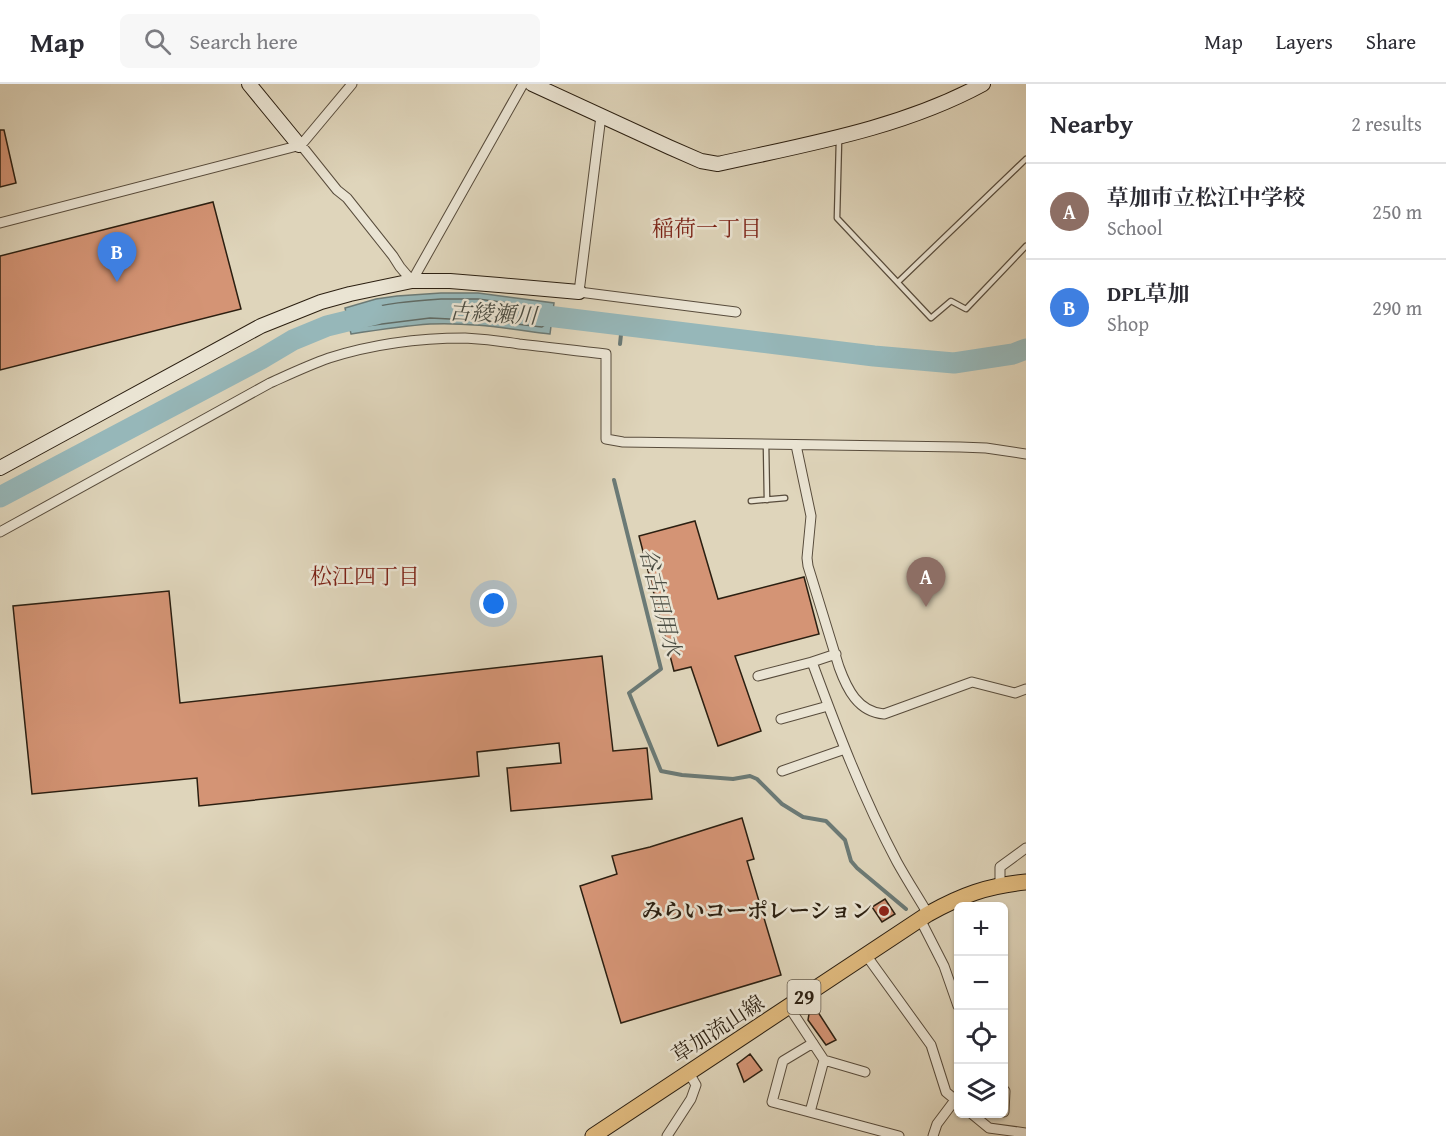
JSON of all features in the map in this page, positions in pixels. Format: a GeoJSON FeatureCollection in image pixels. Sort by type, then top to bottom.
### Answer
{"type":"FeatureCollection","features":[{"type":"Feature","properties":{"kind":"main road","name":"草加流山線"},"geometry":{"type":"LineString","coordinates":[[593,1136],[924,916],[969,894],[1000,885],[1026,882]]}},
{"type":"Feature","properties":{"kind":"street"},"geometry":{"type":"LineString","coordinates":[[249,84],[337,190],[347,198],[412,281]]}},
{"type":"Feature","properties":{"kind":"street"},"geometry":{"type":"LineString","coordinates":[[0,223],[300,145],[352,84]]}},
{"type":"Feature","properties":{"kind":"street"},"geometry":{"type":"LineString","coordinates":[[412,281],[523,84]]}},
{"type":"Feature","properties":{"kind":"street"},"geometry":{"type":"LineString","coordinates":[[532,84],[710,164],[870,129],[957,98],[983,84]]}},
{"type":"Feature","properties":{"kind":"street"},"geometry":{"type":"LineString","coordinates":[[579,292],[601,116]]}},
{"type":"Feature","properties":{"kind":"street"},"geometry":{"type":"LineString","coordinates":[[0,468],[261,326],[321,302],[350,294],[412,281],[450,281],[579,292],[736,312]]}},
{"type":"Feature","properties":{"kind":"street"},"geometry":{"type":"LineString","coordinates":[[0,532],[270,383],[330,358],[395,343],[433,339],[465,338],[606,354],[606,439],[623,442],[986,448],[1026,454]]}},
{"type":"Feature","properties":{"kind":"street"},"geometry":{"type":"LineString","coordinates":[[796,445],[811,516],[808,566],[830,639],[844,679],[854,698],[867,710],[884,714],[972,682],[1015,693],[1026,689]]}},
{"type":"Feature","properties":{"kind":"street"},"geometry":{"type":"LineString","coordinates":[[758,676],[836,654]]}},
{"type":"Feature","properties":{"kind":"street"},"geometry":{"type":"LineString","coordinates":[[812,662],[844,749],[924,916],[954,995]]}},
{"type":"Feature","properties":{"kind":"street"},"geometry":{"type":"LineString","coordinates":[[781,719],[828,706]]}},
{"type":"Feature","properties":{"kind":"street"},"geometry":{"type":"LineString","coordinates":[[782,771],[844,749]]}},
{"type":"Feature","properties":{"kind":"street"},"geometry":{"type":"LineString","coordinates":[[1000,885],[1000,867],[1026,848]]}},
{"type":"Feature","properties":{"kind":"street"},"geometry":{"type":"LineString","coordinates":[[866,955],[931,1045],[946,1092],[954,1099]]}},
{"type":"Feature","properties":{"kind":"street"},"geometry":{"type":"LineString","coordinates":[[789,1007],[824,1060],[866,1072]]}},
{"type":"Feature","properties":{"kind":"street"},"geometry":{"type":"LineString","coordinates":[[813,1043],[783,1061],[772,1102],[899,1136]]}},
{"type":"Feature","properties":{"kind":"street"},"geometry":{"type":"LineString","coordinates":[[810,1112],[824,1060]]}},
{"type":"Feature","properties":{"kind":"street"},"geometry":{"type":"LineString","coordinates":[[667,1136],[691,1099],[696,1085],[689,1073]]}},
{"type":"Feature","properties":{"kind":"street"},"geometry":{"type":"LineString","coordinates":[[933,1136],[938,1124],[954,1105]]}},
{"type":"Feature","properties":{"kind":"street"},"geometry":{"type":"LineString","coordinates":[[978,1118],[989,1128],[1026,1133]]}},
{"type":"Feature","properties":{"kind":"street"},"geometry":{"type":"LineString","coordinates":[[1002,1130],[1003,1118]]}},
{"type":"Feature","properties":{"kind":"lane"},"geometry":{"type":"LineString","coordinates":[[839,137],[837,218],[931,318],[951,301],[966,309],[1026,246]]}},
{"type":"Feature","properties":{"kind":"lane"},"geometry":{"type":"LineString","coordinates":[[898,282],[1026,159]]}},
{"type":"Feature","properties":{"kind":"lane"},"geometry":{"type":"LineString","coordinates":[[766,444],[767,500]]}},
{"type":"Feature","properties":{"kind":"lane"},"geometry":{"type":"LineString","coordinates":[[750,501],[785,498]]}},
{"type":"Feature","properties":{"kind":"water"},"geometry":{"type":"Polygon","coordinates":[[[441,293],[478,293],[554,303],[550,334],[490,326],[430,324],[351,334],[345,308],[376,299],[441,293]]]}},
{"type":"Feature","properties":{"kind":"building"},"geometry":{"type":"Polygon","coordinates":[[[0,130],[4,130],[16,183],[0,187],[0,130]]]}},
{"type":"Feature","properties":{"kind":"building"},"geometry":{"type":"Polygon","coordinates":[[[213,202],[241,309],[0,370],[0,256],[213,202]]]}},
{"type":"Feature","properties":{"kind":"building"},"geometry":{"type":"Polygon","coordinates":[[[695,521],[718,599],[804,577],[819,634],[735,656],[761,731],[718,746],[691,667],[674,671],[639,536],[695,521]]]}},
{"type":"Feature","properties":{"kind":"building"},"geometry":{"type":"Polygon","coordinates":[[[169,591],[180,703],[602,656],[613,751],[647,748],[652,799],[511,811],[507,768],[561,763],[559,743],[477,752],[479,776],[199,806],[197,778],[32,794],[13,606],[169,591]]]}},
{"type":"Feature","properties":{"kind":"building"},"geometry":{"type":"Polygon","coordinates":[[[742,818],[754,859],[747,861],[781,975],[621,1023],[580,886],[617,874],[612,856],[650,847],[742,818]]]}},
{"type":"Feature","properties":{"kind":"building"},"geometry":{"type":"Polygon","coordinates":[[[885,899],[895,914],[882,922],[872,907],[885,899]]]}},
{"type":"Feature","properties":{"kind":"building"},"geometry":{"type":"Polygon","coordinates":[[[816,1009],[836,1040],[826,1045],[808,1020],[809,1014],[816,1009]]]}},
{"type":"Feature","properties":{"kind":"building"},"geometry":{"type":"Polygon","coordinates":[[[750,1054],[762,1070],[744,1082],[737,1064],[750,1054]]]}},
{"type":"Feature","properties":{"kind":"waterway","name":"古綾瀬川"},"geometry":{"type":"LineString","coordinates":[[523,313],[874,356],[954,363],[1013,354],[1026,349]]}},
{"type":"Feature","properties":{"kind":"waterway","name":"古綾瀬川"},"geometry":{"type":"LineString","coordinates":[[0,497],[293,340],[327,326],[376,314]]}},
{"type":"Feature","properties":{"kind":"waterway","name":"谷古田用水"},"geometry":{"type":"LineString","coordinates":[[620,344],[622,325]]}},
{"type":"Feature","properties":{"kind":"waterway","name":"谷古田用水"},"geometry":{"type":"LineString","coordinates":[[614,480],[661,669],[629,693],[661,771],[733,779],[750,776],[757,779],[782,804],[803,817],[826,821],[845,840],[851,861],[857,868],[906,909]]}},
{"type":"Feature","properties":{"kind":"place","name":"DPL草加"},"geometry":{"type":"Point","coordinates":[117,282]}},
{"type":"Feature","properties":{"kind":"place","name":"草加市立松江中学校"},"geometry":{"type":"Point","coordinates":[926,607]}},
{"type":"Feature","properties":{"kind":"place","name":"みらいコーポレーション"},"geometry":{"type":"Point","coordinates":[884,911]}},
{"type":"Feature","properties":{"kind":"district","name":"稲荷一丁目"},"geometry":{"type":"Point","coordinates":[707,228]}},
{"type":"Feature","properties":{"kind":"district","name":"松江四丁目"},"geometry":{"type":"Point","coordinates":[365,576]}}]}
